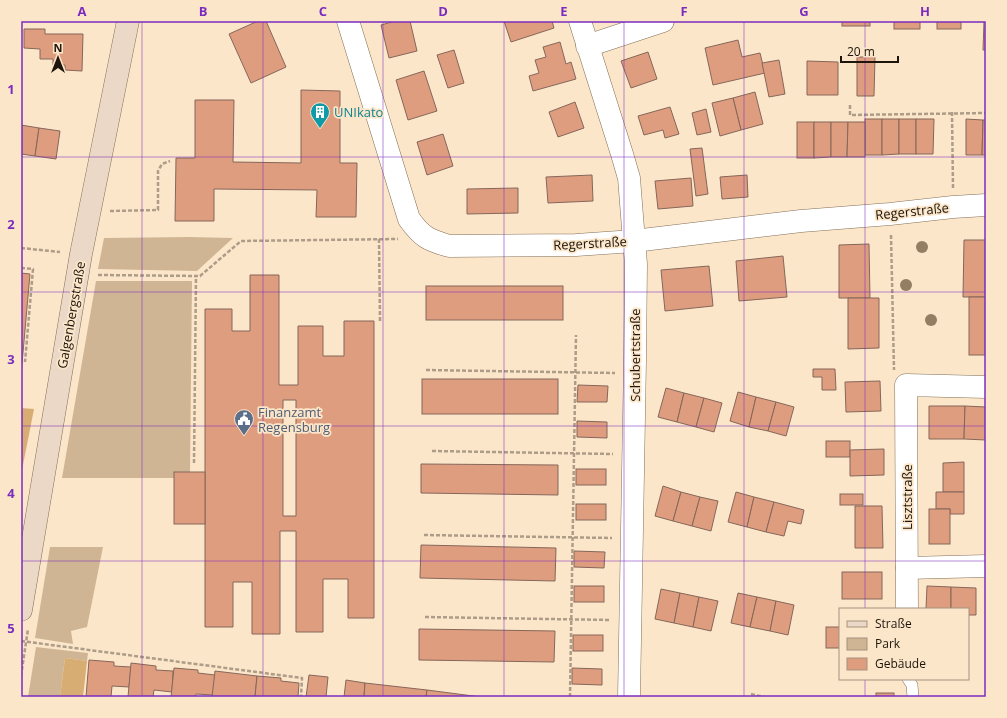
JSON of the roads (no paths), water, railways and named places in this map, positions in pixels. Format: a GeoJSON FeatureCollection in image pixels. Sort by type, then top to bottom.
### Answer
{"type":"FeatureCollection","features":[{"type":"Feature","properties":{"kind":"street","name":"Galgenbergstraße"},"geometry":{"type":"LineString","coordinates":[[21,610],[78,274],[128,21]]}},
{"type":"Feature","properties":{"kind":"street","name":"Regerstraße"},"geometry":{"type":"LineString","coordinates":[[348,21],[409,219],[417,230],[424,236],[449,246],[576,245],[634,241],[801,221],[986,205]]}},
{"type":"Feature","properties":{"kind":"street","name":"Schubertstraße"},"geometry":{"type":"LineString","coordinates":[[580,21],[629,178],[636,264],[629,697]]}},
{"type":"Feature","properties":{"kind":"street"},"geometry":{"type":"LineString","coordinates":[[588,46],[663,21]]}},
{"type":"Feature","properties":{"kind":"street","name":"Lisztstraße"},"geometry":{"type":"LineString","coordinates":[[907,608],[906,385],[986,387]]}},
{"type":"Feature","properties":{"kind":"street"},"geometry":{"type":"LineString","coordinates":[[907,568],[986,566]]}},
{"type":"Feature","properties":{"kind":"lane"},"geometry":{"type":"LineString","coordinates":[[909,680],[912,684],[913,697]]}},
{"type":"Feature","properties":{"kind":"place","name":"UNIkato"},"geometry":{"type":"Point","coordinates":[320,129]}},
{"type":"Feature","properties":{"kind":"place","name":"Finanzamt Regensburg"},"geometry":{"type":"Point","coordinates":[244,436]}}]}
